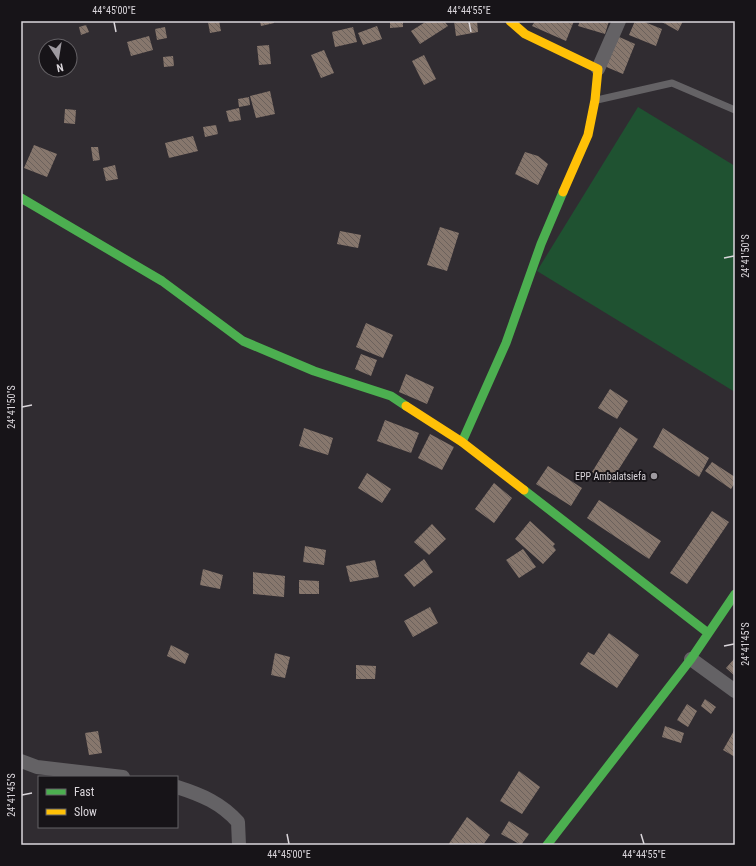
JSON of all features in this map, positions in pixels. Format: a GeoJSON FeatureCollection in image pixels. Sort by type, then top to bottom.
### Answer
{"type":"FeatureCollection","features":[{"type":"Feature","properties":{"kind":"street"},"geometry":{"type":"LineString","coordinates":[[510,21],[525,34],[598,69]]}},
{"type":"Feature","properties":{"kind":"street"},"geometry":{"type":"LineString","coordinates":[[462,442],[506,343],[541,244],[588,135],[595,100],[598,69],[619,21]]}},
{"type":"Feature","properties":{"kind":"street"},"geometry":{"type":"LineString","coordinates":[[21,198],[162,281],[243,341],[314,372],[391,396],[462,442],[708,633]]}},
{"type":"Feature","properties":{"kind":"street"},"geometry":{"type":"LineString","coordinates":[[547,845],[691,659],[735,594]]}},
{"type":"Feature","properties":{"kind":"street"},"geometry":{"type":"LineString","coordinates":[[691,659],[735,691]]}},
{"type":"Feature","properties":{"kind":"street"},"geometry":{"type":"LineString","coordinates":[[21,761],[37,767],[114,776]]}},
{"type":"Feature","properties":{"kind":"street"},"geometry":{"type":"LineString","coordinates":[[178,788],[199,794],[226,809],[238,822],[238,845]]}},
{"type":"Feature","properties":{"kind":"lane"},"geometry":{"type":"LineString","coordinates":[[595,100],[672,83],[735,110]]}},
{"type":"Feature","properties":{"kind":"green space"},"geometry":{"type":"Polygon","coordinates":[[[638,107],[735,166],[735,392],[537,271],[638,107]]]}},
{"type":"Feature","properties":{"kind":"building"},"geometry":{"type":"Polygon","coordinates":[[[219,21],[221,31],[210,33],[208,22],[219,21]]]}},
{"type":"Feature","properties":{"kind":"building"},"geometry":{"type":"Polygon","coordinates":[[[260,21],[274,21],[274,23],[261,26],[260,21]]]}},
{"type":"Feature","properties":{"kind":"building"},"geometry":{"type":"Polygon","coordinates":[[[390,21],[403,21],[403,27],[390,28],[390,21]]]}},
{"type":"Feature","properties":{"kind":"building"},"geometry":{"type":"Polygon","coordinates":[[[427,21],[444,21],[448,26],[420,44],[411,31],[427,21]]]}},
{"type":"Feature","properties":{"kind":"building"},"geometry":{"type":"Polygon","coordinates":[[[454,21],[477,21],[478,32],[456,36],[454,21]]]}},
{"type":"Feature","properties":{"kind":"building"},"geometry":{"type":"Polygon","coordinates":[[[535,21],[574,21],[566,41],[532,26],[535,21]]]}},
{"type":"Feature","properties":{"kind":"building"},"geometry":{"type":"Polygon","coordinates":[[[580,21],[609,21],[605,34],[578,26],[580,21]]]}},
{"type":"Feature","properties":{"kind":"building"},"geometry":{"type":"Polygon","coordinates":[[[635,21],[642,21],[662,29],[656,46],[629,35],[635,21]]]}},
{"type":"Feature","properties":{"kind":"building"},"geometry":{"type":"Polygon","coordinates":[[[660,21],[683,21],[678,31],[660,21]]]}},
{"type":"Feature","properties":{"kind":"building"},"geometry":{"type":"Polygon","coordinates":[[[86,25],[89,32],[81,35],[79,27],[86,25]]]}},
{"type":"Feature","properties":{"kind":"building"},"geometry":{"type":"Polygon","coordinates":[[[377,26],[382,39],[363,45],[358,33],[377,26]]]}},
{"type":"Feature","properties":{"kind":"building"},"geometry":{"type":"Polygon","coordinates":[[[165,27],[167,38],[157,40],[155,29],[165,27]]]}},
{"type":"Feature","properties":{"kind":"building"},"geometry":{"type":"Polygon","coordinates":[[[353,27],[357,42],[335,47],[332,32],[353,27]]]}},
{"type":"Feature","properties":{"kind":"building"},"geometry":{"type":"Polygon","coordinates":[[[149,36],[153,50],[131,56],[127,42],[149,36]]]}},
{"type":"Feature","properties":{"kind":"building"},"geometry":{"type":"Polygon","coordinates":[[[617,36],[635,44],[623,74],[604,66],[617,36]]]}},
{"type":"Feature","properties":{"kind":"building"},"geometry":{"type":"Polygon","coordinates":[[[269,45],[271,64],[259,65],[257,46],[269,45]]]}},
{"type":"Feature","properties":{"kind":"building"},"geometry":{"type":"Polygon","coordinates":[[[324,50],[334,73],[321,78],[311,55],[324,50]]]}},
{"type":"Feature","properties":{"kind":"building"},"geometry":{"type":"Polygon","coordinates":[[[424,55],[436,79],[424,85],[412,61],[424,55]]]}},
{"type":"Feature","properties":{"kind":"building"},"geometry":{"type":"Polygon","coordinates":[[[173,56],[174,66],[164,67],[163,57],[173,56]]]}},
{"type":"Feature","properties":{"kind":"building"},"geometry":{"type":"Polygon","coordinates":[[[270,91],[275,114],[256,118],[250,96],[270,91]]]}},
{"type":"Feature","properties":{"kind":"building"},"geometry":{"type":"Polygon","coordinates":[[[249,97],[250,105],[239,107],[238,99],[249,97]]]}},
{"type":"Feature","properties":{"kind":"building"},"geometry":{"type":"Polygon","coordinates":[[[239,108],[241,120],[229,122],[226,111],[239,108]]]}},
{"type":"Feature","properties":{"kind":"building"},"geometry":{"type":"Polygon","coordinates":[[[65,109],[76,110],[75,124],[64,123],[65,109]]]}},
{"type":"Feature","properties":{"kind":"building"},"geometry":{"type":"Polygon","coordinates":[[[216,125],[218,134],[205,137],[203,127],[216,125]]]}},
{"type":"Feature","properties":{"kind":"building"},"geometry":{"type":"Polygon","coordinates":[[[193,136],[198,151],[169,158],[165,143],[193,136]]]}},
{"type":"Feature","properties":{"kind":"building"},"geometry":{"type":"Polygon","coordinates":[[[34,145],[57,154],[47,177],[24,168],[34,145]]]}},
{"type":"Feature","properties":{"kind":"building"},"geometry":{"type":"Polygon","coordinates":[[[91,147],[98,147],[100,160],[93,161],[91,147]]]}},
{"type":"Feature","properties":{"kind":"building"},"geometry":{"type":"Polygon","coordinates":[[[525,152],[538,156],[548,164],[538,185],[515,174],[525,152]]]}},
{"type":"Feature","properties":{"kind":"building"},"geometry":{"type":"Polygon","coordinates":[[[115,165],[118,179],[106,181],[103,168],[115,165]]]}},
{"type":"Feature","properties":{"kind":"building"},"geometry":{"type":"Polygon","coordinates":[[[440,227],[459,233],[447,271],[427,265],[440,227]]]}},
{"type":"Feature","properties":{"kind":"building"},"geometry":{"type":"Polygon","coordinates":[[[340,231],[361,235],[358,248],[337,244],[340,231]]]}},
{"type":"Feature","properties":{"kind":"building"},"geometry":{"type":"Polygon","coordinates":[[[366,323],[393,335],[383,358],[356,347],[366,323]]]}},
{"type":"Feature","properties":{"kind":"building"},"geometry":{"type":"Polygon","coordinates":[[[361,354],[377,360],[371,376],[355,369],[361,354]]]}},
{"type":"Feature","properties":{"kind":"building"},"geometry":{"type":"Polygon","coordinates":[[[406,374],[434,387],[427,404],[399,392],[406,374]]]}},
{"type":"Feature","properties":{"kind":"building"},"geometry":{"type":"Polygon","coordinates":[[[610,389],[628,401],[617,419],[598,408],[610,389]]]}},
{"type":"Feature","properties":{"kind":"building"},"geometry":{"type":"Polygon","coordinates":[[[385,420],[419,433],[411,453],[377,441],[385,420]]]}},
{"type":"Feature","properties":{"kind":"building"},"geometry":{"type":"Polygon","coordinates":[[[620,427],[638,439],[610,483],[592,472],[620,427]]]}},
{"type":"Feature","properties":{"kind":"building"},"geometry":{"type":"Polygon","coordinates":[[[304,428],[333,438],[328,455],[299,446],[304,428]]]}},
{"type":"Feature","properties":{"kind":"building"},"geometry":{"type":"Polygon","coordinates":[[[663,428],[709,458],[699,477],[653,447],[663,428]]]}},
{"type":"Feature","properties":{"kind":"building"},"geometry":{"type":"Polygon","coordinates":[[[430,434],[454,447],[442,470],[418,458],[430,434]]]}},
{"type":"Feature","properties":{"kind":"building"},"geometry":{"type":"Polygon","coordinates":[[[712,462],[735,477],[735,483],[731,489],[705,471],[712,462]]]}},
{"type":"Feature","properties":{"kind":"building"},"geometry":{"type":"Polygon","coordinates":[[[548,466],[582,488],[571,506],[536,484],[548,466]]]}},
{"type":"Feature","properties":{"kind":"building"},"geometry":{"type":"Polygon","coordinates":[[[367,473],[391,489],[382,503],[358,488],[367,473]]]}},
{"type":"Feature","properties":{"kind":"building"},"geometry":{"type":"Polygon","coordinates":[[[494,483],[512,498],[494,523],[475,509],[494,483]]]}},
{"type":"Feature","properties":{"kind":"building"},"geometry":{"type":"Polygon","coordinates":[[[599,500],[661,541],[649,559],[587,518],[599,500]]]}},
{"type":"Feature","properties":{"kind":"building"},"geometry":{"type":"Polygon","coordinates":[[[712,511],[729,522],[687,584],[670,573],[712,511]]]}},
{"type":"Feature","properties":{"kind":"building"},"geometry":{"type":"Polygon","coordinates":[[[530,521],[555,544],[553,546],[556,550],[543,564],[515,539],[530,521]]]}},
{"type":"Feature","properties":{"kind":"building"},"geometry":{"type":"Polygon","coordinates":[[[432,524],[446,539],[429,555],[414,542],[432,524]]]}},
{"type":"Feature","properties":{"kind":"building"},"geometry":{"type":"Polygon","coordinates":[[[305,546],[326,550],[324,565],[303,562],[305,546]]]}},
{"type":"Feature","properties":{"kind":"building"},"geometry":{"type":"Polygon","coordinates":[[[523,549],[536,567],[519,578],[506,560],[523,549]]]}},
{"type":"Feature","properties":{"kind":"building"},"geometry":{"type":"Polygon","coordinates":[[[424,559],[433,572],[414,587],[404,575],[424,559]]]}},
{"type":"Feature","properties":{"kind":"building"},"geometry":{"type":"Polygon","coordinates":[[[375,560],[379,577],[350,582],[346,566],[375,560]]]}},
{"type":"Feature","properties":{"kind":"building"},"geometry":{"type":"Polygon","coordinates":[[[203,569],[223,575],[220,589],[200,585],[203,569]]]}},
{"type":"Feature","properties":{"kind":"building"},"geometry":{"type":"Polygon","coordinates":[[[253,572],[285,576],[284,597],[253,594],[253,572]]]}},
{"type":"Feature","properties":{"kind":"building"},"geometry":{"type":"Polygon","coordinates":[[[299,580],[319,581],[319,594],[299,594],[299,580]]]}},
{"type":"Feature","properties":{"kind":"building"},"geometry":{"type":"Polygon","coordinates":[[[430,607],[438,623],[413,637],[404,621],[430,607]]]}},
{"type":"Feature","properties":{"kind":"building"},"geometry":{"type":"Polygon","coordinates":[[[609,633],[639,655],[617,688],[580,664],[588,652],[594,655],[609,633]]]}},
{"type":"Feature","properties":{"kind":"building"},"geometry":{"type":"Polygon","coordinates":[[[171,645],[189,654],[185,664],[167,656],[171,645]]]}},
{"type":"Feature","properties":{"kind":"building"},"geometry":{"type":"Polygon","coordinates":[[[275,653],[290,657],[285,678],[271,675],[275,653]]]}},
{"type":"Feature","properties":{"kind":"building"},"geometry":{"type":"Polygon","coordinates":[[[734,659],[735,660],[735,676],[726,668],[734,659]]]}},
{"type":"Feature","properties":{"kind":"building"},"geometry":{"type":"Polygon","coordinates":[[[356,665],[376,666],[375,679],[356,679],[356,665]]]}},
{"type":"Feature","properties":{"kind":"building"},"geometry":{"type":"Polygon","coordinates":[[[705,699],[716,707],[711,714],[701,706],[705,699]]]}},
{"type":"Feature","properties":{"kind":"building"},"geometry":{"type":"Polygon","coordinates":[[[687,704],[697,711],[688,727],[677,720],[687,704]]]}},
{"type":"Feature","properties":{"kind":"building"},"geometry":{"type":"Polygon","coordinates":[[[665,726],[684,733],[681,743],[662,737],[665,726]]]}},
{"type":"Feature","properties":{"kind":"building"},"geometry":{"type":"Polygon","coordinates":[[[735,729],[735,757],[723,750],[735,729]]]}},
{"type":"Feature","properties":{"kind":"building"},"geometry":{"type":"Polygon","coordinates":[[[98,731],[102,753],[89,755],[85,733],[98,731]]]}},
{"type":"Feature","properties":{"kind":"building"},"geometry":{"type":"Polygon","coordinates":[[[519,771],[540,787],[522,814],[500,801],[519,771]]]}},
{"type":"Feature","properties":{"kind":"building"},"geometry":{"type":"Polygon","coordinates":[[[467,817],[490,835],[483,845],[448,845],[467,817]]]}},
{"type":"Feature","properties":{"kind":"building"},"geometry":{"type":"Polygon","coordinates":[[[509,821],[529,834],[521,845],[501,834],[509,821]]]}},
{"type":"Feature","properties":{"kind":"traffic: fast"},"geometry":{"type":"LineString","coordinates":[[462,442],[506,343],[541,244],[563,192]]}},
{"type":"Feature","properties":{"kind":"traffic: fast"},"geometry":{"type":"LineString","coordinates":[[21,198],[162,281],[243,341],[314,371],[391,396],[406,406]]}},
{"type":"Feature","properties":{"kind":"traffic: fast"},"geometry":{"type":"LineString","coordinates":[[524,490],[708,633]]}},
{"type":"Feature","properties":{"kind":"traffic: fast"},"geometry":{"type":"LineString","coordinates":[[547,845],[691,659],[735,594]]}},
{"type":"Feature","properties":{"kind":"traffic: slow"},"geometry":{"type":"LineString","coordinates":[[510,21],[525,34],[598,69],[595,100],[588,135],[563,192]]}},
{"type":"Feature","properties":{"kind":"traffic: slow"},"geometry":{"type":"LineString","coordinates":[[406,406],[462,442],[524,490]]}},
{"type":"Feature","properties":{"kind":"place","name":"EPP Ambalatsiefa"},"geometry":{"type":"Point","coordinates":[654,476]}}]}
